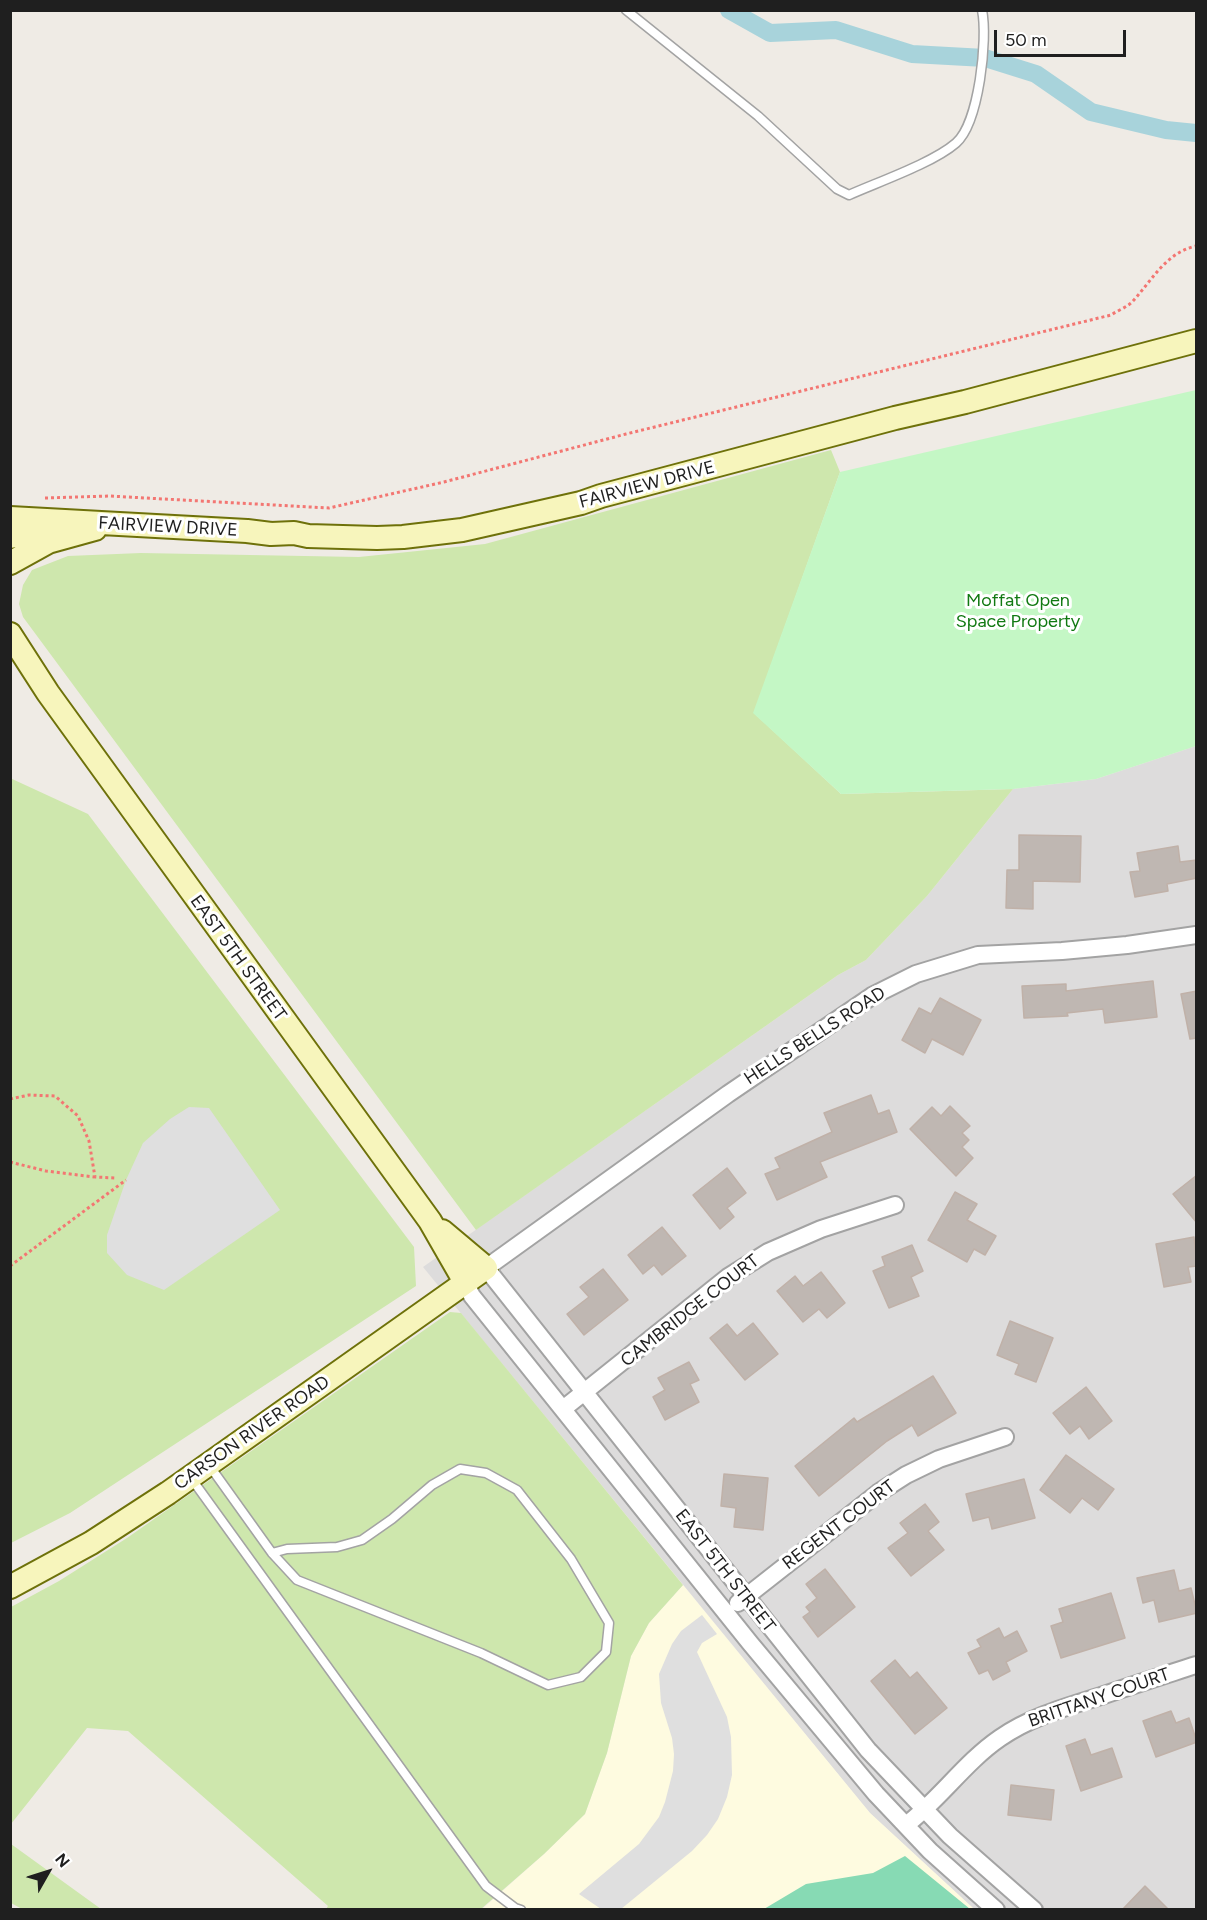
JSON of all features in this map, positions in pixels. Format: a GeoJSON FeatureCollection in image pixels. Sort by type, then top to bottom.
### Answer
{"type":"FeatureCollection","features":[{"type":"Feature","properties":{"kind":"street","name":"FAIRVIEW DRIVE"},"geometry":{"type":"LineString","coordinates":[[10,518],[377,538],[462,530],[581,504],[601,496],[884,421],[1197,341]]}},
{"type":"Feature","properties":{"kind":"street","name":"FAIRVIEW DRIVE"},"geometry":{"type":"LineString","coordinates":[[10,537],[86,523]]}},
{"type":"Feature","properties":{"kind":"street"},"geometry":{"type":"LineString","coordinates":[[10,563],[48,542],[110,524]]}},
{"type":"Feature","properties":{"kind":"street","name":"EAST 5TH STREET"},"geometry":{"type":"LineString","coordinates":[[10,634],[48,693],[430,1221],[472,1296],[868,1785],[930,1851],[996,1910]]}},
{"type":"Feature","properties":{"kind":"street","name":"EAST 5TH STREET"},"geometry":{"type":"LineString","coordinates":[[10,651],[48,693]]}},
{"type":"Feature","properties":{"kind":"street","name":"HELLS BELLS ROAD"},"geometry":{"type":"LineString","coordinates":[[486,1268],[728,1094],[872,996],[916,974],[978,955],[1095,948],[1197,935]]}},
{"type":"Feature","properties":{"kind":"street","name":"CAMBRIDGE COURT"},"geometry":{"type":"LineString","coordinates":[[563,1409],[728,1277],[768,1251],[820,1229],[895,1205]]}},
{"type":"Feature","properties":{"kind":"street","name":"EAST 5TH STREET"},"geometry":{"type":"LineString","coordinates":[[430,1221],[486,1268],[868,1750],[950,1836],[1034,1910]]}},
{"type":"Feature","properties":{"kind":"street","name":"CARSON RIVER ROAD"},"geometry":{"type":"LineString","coordinates":[[10,1587],[91,1543],[199,1471],[486,1268]]}},
{"type":"Feature","properties":{"kind":"street","name":"REGENT COURT"},"geometry":{"type":"LineString","coordinates":[[727,1612],[878,1493],[906,1475],[939,1459],[1005,1437]]}},
{"type":"Feature","properties":{"kind":"street","name":"BRITTANY COURT"},"geometry":{"type":"LineString","coordinates":[[906,1825],[926,1810],[985,1750],[1000,1738],[1030,1721],[1058,1709],[1197,1665]]}},
{"type":"Feature","properties":{"kind":"lane"},"geometry":{"type":"LineString","coordinates":[[626,10],[758,116],[837,189],[849,195],[930,159],[958,142],[971,117],[979,90],[984,22],[982,10]]}},
{"type":"Feature","properties":{"kind":"lane"},"geometry":{"type":"LineString","coordinates":[[199,1471],[272,1553],[297,1580],[481,1653],[548,1685],[581,1677],[606,1652],[609,1623],[571,1559],[517,1490],[486,1473],[460,1469],[432,1485],[392,1519],[362,1540],[337,1547],[287,1549],[272,1553]]}},
{"type":"Feature","properties":{"kind":"lane"},"geometry":{"type":"LineString","coordinates":[[199,1471],[486,1886],[521,1910]]}},
{"type":"Feature","properties":{"kind":"path"},"geometry":{"type":"LineString","coordinates":[[42,498],[109,496],[329,508],[444,482],[626,434],[1111,315],[1129,305],[1166,261],[1184,249],[1197,246]]}},
{"type":"Feature","properties":{"kind":"path"},"geometry":{"type":"LineString","coordinates":[[10,1099],[29,1095],[55,1096],[78,1116],[88,1142],[95,1177]]}},
{"type":"Feature","properties":{"kind":"path"},"geometry":{"type":"LineString","coordinates":[[10,1162],[46,1171],[126,1180],[10,1266]]}},
{"type":"Feature","properties":{"kind":"shaded area"},"geometry":{"type":"Polygon","coordinates":[[[1196,746],[1196,1909],[974,1909],[870,1813],[423,1267],[838,975],[866,960],[927,896],[1013,789],[1096,779],[1196,746]]]}},
{"type":"Feature","properties":{"kind":"shaded area"},"geometry":{"type":"Polygon","coordinates":[[[189,1107],[209,1108],[280,1210],[164,1290],[127,1275],[107,1253],[107,1235],[126,1180],[143,1143],[170,1119],[189,1107]]]}},
{"type":"Feature","properties":{"kind":"shaded area"},"geometry":{"type":"Polygon","coordinates":[[[683,1585],[870,1813],[974,1909],[481,1910],[585,1814],[607,1753],[631,1656],[649,1623],[683,1585]]]}},
{"type":"Feature","properties":{"kind":"shaded area"},"geometry":{"type":"Polygon","coordinates":[[[702,1615],[717,1634],[702,1643],[697,1652],[727,1717],[731,1737],[732,1775],[727,1797],[718,1819],[692,1851],[621,1909],[601,1909],[579,1894],[639,1844],[659,1817],[665,1802],[673,1771],[674,1754],[672,1738],[661,1703],[659,1674],[672,1644],[681,1631],[702,1615]]]}},
{"type":"Feature","properties":{"kind":"green space","name":"Moffat Open Space Property"},"geometry":{"type":"Polygon","coordinates":[[[1196,390],[1196,746],[1096,779],[1013,789],[841,794],[753,713],[840,472],[1196,390]]]}},
{"type":"Feature","properties":{"kind":"green space"},"geometry":{"type":"Polygon","coordinates":[[[831,450],[840,472],[754,713],[841,794],[1013,789],[927,896],[866,960],[838,975],[476,1230],[23,617],[19,604],[23,585],[32,570],[68,556],[141,553],[359,557],[485,544],[831,450]]]}},
{"type":"Feature","properties":{"kind":"green space"},"geometry":{"type":"Polygon","coordinates":[[[10,778],[88,814],[414,1247],[416,1286],[70,1513],[11,1543],[10,778]]]}},
{"type":"Feature","properties":{"kind":"green space"},"geometry":{"type":"Polygon","coordinates":[[[450,1312],[461,1313],[683,1585],[649,1623],[631,1656],[607,1753],[585,1814],[544,1854],[481,1909],[326,1909],[328,1906],[128,1731],[87,1728],[11,1824],[11,1607],[59,1581],[127,1538],[450,1312]]]}},
{"type":"Feature","properties":{"kind":"green space"},"geometry":{"type":"Polygon","coordinates":[[[10,1844],[101,1909],[22,1909],[11,1903],[10,1844]]]}},
{"type":"Feature","properties":{"kind":"green space"},"geometry":{"type":"Polygon","coordinates":[[[905,1856],[970,1909],[764,1909],[806,1884],[873,1873],[905,1856]]]}},
{"type":"Feature","properties":{"kind":"building"},"geometry":{"type":"Polygon","coordinates":[[[1019,835],[1081,836],[1080,882],[1033,881],[1033,909],[1006,908],[1007,870],[1019,870],[1019,835]]]}},
{"type":"Feature","properties":{"kind":"building"},"geometry":{"type":"Polygon","coordinates":[[[1178,846],[1180,862],[1197,860],[1197,878],[1167,884],[1168,891],[1135,897],[1130,872],[1140,871],[1137,853],[1178,846]]]}},
{"type":"Feature","properties":{"kind":"building"},"geometry":{"type":"Polygon","coordinates":[[[1153,981],[1157,1017],[1105,1023],[1103,1009],[1067,1013],[1068,1016],[1024,1018],[1022,986],[1066,984],[1066,991],[1153,981]]]}},
{"type":"Feature","properties":{"kind":"building"},"geometry":{"type":"Polygon","coordinates":[[[1197,991],[1197,1038],[1190,1039],[1181,994],[1197,991]]]}},
{"type":"Feature","properties":{"kind":"building"},"geometry":{"type":"Polygon","coordinates":[[[940,998],[981,1020],[963,1055],[932,1039],[925,1053],[902,1040],[919,1008],[931,1014],[940,998]]]}},
{"type":"Feature","properties":{"kind":"building"},"geometry":{"type":"Polygon","coordinates":[[[871,1095],[878,1114],[889,1110],[897,1132],[820,1162],[827,1177],[777,1200],[765,1174],[780,1168],[775,1158],[832,1132],[824,1113],[871,1095]]]}},
{"type":"Feature","properties":{"kind":"building"},"geometry":{"type":"Polygon","coordinates":[[[950,1106],[970,1126],[962,1133],[969,1140],[962,1147],[973,1158],[956,1176],[910,1129],[932,1107],[941,1116],[950,1106]]]}},
{"type":"Feature","properties":{"kind":"building"},"geometry":{"type":"Polygon","coordinates":[[[727,1168],[746,1193],[727,1208],[734,1217],[720,1229],[693,1195],[727,1168]]]}},
{"type":"Feature","properties":{"kind":"building"},"geometry":{"type":"Polygon","coordinates":[[[1197,1175],[1197,1223],[1173,1194],[1197,1175]]]}},
{"type":"Feature","properties":{"kind":"building"},"geometry":{"type":"Polygon","coordinates":[[[955,1192],[977,1204],[967,1220],[996,1236],[985,1255],[974,1249],[967,1262],[928,1240],[955,1192]]]}},
{"type":"Feature","properties":{"kind":"building"},"geometry":{"type":"Polygon","coordinates":[[[662,1227],[686,1256],[662,1275],[654,1265],[643,1274],[628,1255],[662,1227]]]}},
{"type":"Feature","properties":{"kind":"building"},"geometry":{"type":"Polygon","coordinates":[[[1194,1237],[1197,1266],[1188,1267],[1191,1282],[1164,1287],[1156,1244],[1194,1237]]]}},
{"type":"Feature","properties":{"kind":"building"},"geometry":{"type":"Polygon","coordinates":[[[912,1245],[923,1271],[911,1277],[919,1296],[889,1308],[873,1271],[885,1266],[882,1257],[912,1245]]]}},
{"type":"Feature","properties":{"kind":"building"},"geometry":{"type":"Polygon","coordinates":[[[603,1269],[628,1300],[584,1335],[567,1314],[589,1297],[580,1287],[603,1269]]]}},
{"type":"Feature","properties":{"kind":"building"},"geometry":{"type":"Polygon","coordinates":[[[821,1272],[845,1303],[827,1318],[819,1309],[803,1322],[777,1291],[795,1276],[803,1286],[821,1272]]]}},
{"type":"Feature","properties":{"kind":"building"},"geometry":{"type":"Polygon","coordinates":[[[1010,1321],[1053,1338],[1036,1382],[1015,1374],[1019,1364],[997,1355],[1010,1321]]]}},
{"type":"Feature","properties":{"kind":"building"},"geometry":{"type":"Polygon","coordinates":[[[753,1323],[778,1354],[745,1380],[710,1338],[727,1324],[737,1336],[753,1323]]]}},
{"type":"Feature","properties":{"kind":"building"},"geometry":{"type":"Polygon","coordinates":[[[689,1362],[699,1380],[690,1384],[699,1402],[665,1420],[653,1397],[665,1390],[658,1378],[689,1362]]]}},
{"type":"Feature","properties":{"kind":"building"},"geometry":{"type":"Polygon","coordinates":[[[933,1376],[956,1413],[918,1436],[912,1425],[887,1441],[819,1496],[795,1466],[854,1418],[857,1422],[933,1376]]]}},
{"type":"Feature","properties":{"kind":"building"},"geometry":{"type":"Polygon","coordinates":[[[1086,1387],[1112,1421],[1089,1439],[1080,1426],[1070,1434],[1053,1413],[1086,1387]]]}},
{"type":"Feature","properties":{"kind":"building"},"geometry":{"type":"Polygon","coordinates":[[[1066,1455],[1114,1489],[1098,1510],[1082,1498],[1070,1513],[1040,1490],[1066,1455]]]}},
{"type":"Feature","properties":{"kind":"building"},"geometry":{"type":"Polygon","coordinates":[[[724,1474],[768,1478],[763,1530],[734,1527],[736,1508],[721,1506],[724,1474]]]}},
{"type":"Feature","properties":{"kind":"building"},"geometry":{"type":"Polygon","coordinates":[[[1024,1479],[1035,1518],[992,1529],[989,1517],[973,1521],[966,1494],[1024,1479]]]}},
{"type":"Feature","properties":{"kind":"building"},"geometry":{"type":"Polygon","coordinates":[[[925,1504],[939,1522],[928,1531],[944,1550],[911,1576],[888,1548],[908,1533],[900,1523],[925,1504]]]}},
{"type":"Feature","properties":{"kind":"building"},"geometry":{"type":"Polygon","coordinates":[[[825,1569],[855,1607],[818,1637],[803,1617],[810,1612],[806,1607],[817,1598],[806,1584],[825,1569]]]}},
{"type":"Feature","properties":{"kind":"building"},"geometry":{"type":"Polygon","coordinates":[[[1174,1570],[1179,1591],[1191,1588],[1197,1613],[1159,1622],[1154,1600],[1143,1603],[1137,1578],[1174,1570]]]}},
{"type":"Feature","properties":{"kind":"building"},"geometry":{"type":"Polygon","coordinates":[[[1111,1593],[1125,1638],[1061,1658],[1051,1626],[1063,1622],[1059,1609],[1111,1593]]]}},
{"type":"Feature","properties":{"kind":"building"},"geometry":{"type":"Polygon","coordinates":[[[999,1628],[1004,1638],[1017,1631],[1027,1651],[1006,1662],[1010,1671],[993,1680],[988,1670],[979,1674],[968,1653],[981,1647],[977,1640],[999,1628]]]}},
{"type":"Feature","properties":{"kind":"building"},"geometry":{"type":"Polygon","coordinates":[[[895,1660],[910,1678],[917,1672],[947,1708],[915,1734],[871,1681],[895,1660]]]}},
{"type":"Feature","properties":{"kind":"building"},"geometry":{"type":"Polygon","coordinates":[[[1171,1711],[1176,1723],[1189,1718],[1197,1742],[1156,1757],[1143,1721],[1171,1711]]]}},
{"type":"Feature","properties":{"kind":"building"},"geometry":{"type":"Polygon","coordinates":[[[1085,1739],[1091,1755],[1112,1748],[1122,1777],[1081,1791],[1066,1746],[1085,1739]]]}},
{"type":"Feature","properties":{"kind":"building"},"geometry":{"type":"Polygon","coordinates":[[[1011,1785],[1054,1790],[1051,1820],[1008,1815],[1011,1785]]]}},
{"type":"Feature","properties":{"kind":"building"},"geometry":{"type":"Polygon","coordinates":[[[1145,1886],[1169,1910],[1122,1910],[1145,1886]]]}},
{"type":"Feature","properties":{"kind":"waterway"},"geometry":{"type":"LineString","coordinates":[[729,10],[770,33],[836,30],[912,54],[985,58],[1036,74],[1091,112],[1166,130],[1196,133]]}}]}
